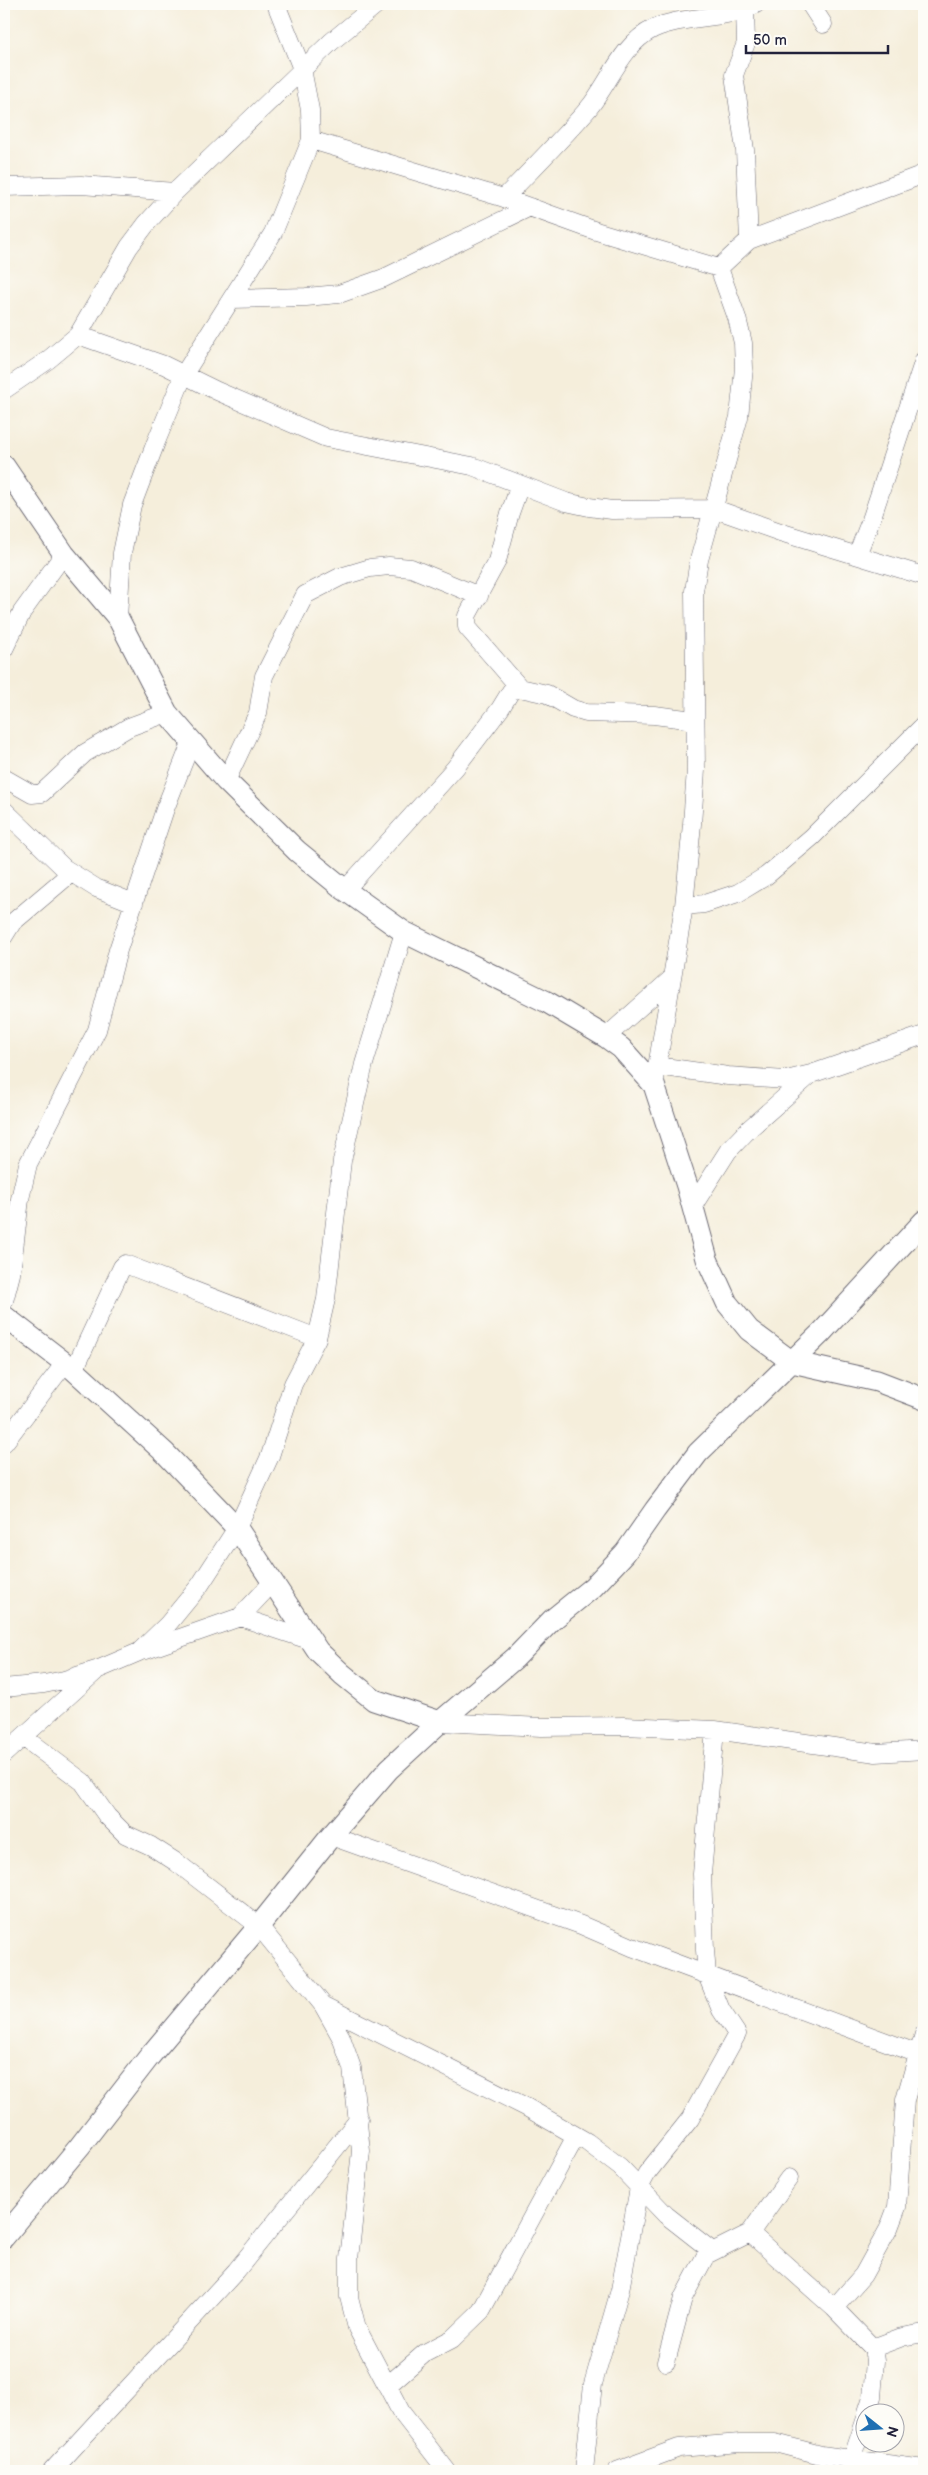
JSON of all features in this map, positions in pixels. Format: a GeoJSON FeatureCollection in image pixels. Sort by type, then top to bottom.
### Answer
{"type":"FeatureCollection","features":[{"type":"Feature","properties":{"kind":"street"},"geometry":{"type":"LineString","coordinates":[[118,618],[122,553],[132,505],[184,374],[273,232],[311,140],[310,110],[302,69],[276,4]]}},
{"type":"Feature","properties":{"kind":"street"},"geometry":{"type":"LineString","coordinates":[[4,390],[48,360],[78,335],[130,247],[147,223],[175,192],[302,69],[377,4]]}},
{"type":"Feature","properties":{"kind":"street"},"geometry":{"type":"LineString","coordinates":[[810,4],[823,24]]}},
{"type":"Feature","properties":{"kind":"street"},"geometry":{"type":"LineString","coordinates":[[504,198],[590,107],[638,39],[652,30],[672,22],[750,7],[746,43],[734,75],[745,150],[749,240]]}},
{"type":"Feature","properties":{"kind":"street"},"geometry":{"type":"LineString","coordinates":[[311,140],[504,198],[639,245],[719,268]]}},
{"type":"Feature","properties":{"kind":"street"},"geometry":{"type":"LineString","coordinates":[[719,268],[749,240],[924,174]]}},
{"type":"Feature","properties":{"kind":"street"},"geometry":{"type":"LineString","coordinates":[[4,187],[81,185],[175,192]]}},
{"type":"Feature","properties":{"kind":"street"},"geometry":{"type":"LineString","coordinates":[[232,299],[339,294],[384,278],[530,207]]}},
{"type":"Feature","properties":{"kind":"street"},"geometry":{"type":"LineString","coordinates":[[719,268],[744,343],[744,368],[739,418],[715,509],[699,560],[694,591],[696,770],[684,906],[655,1075],[707,1259],[727,1304],[749,1330],[792,1362],[876,1381],[924,1399]]}},
{"type":"Feature","properties":{"kind":"street"},"geometry":{"type":"LineString","coordinates":[[78,335],[184,374],[217,391],[326,438],[472,466],[566,502],[612,510],[715,509],[784,533],[924,576]]}},
{"type":"Feature","properties":{"kind":"street"},"geometry":{"type":"LineString","coordinates":[[857,555],[872,517],[924,360]]}},
{"type":"Feature","properties":{"kind":"street"},"geometry":{"type":"LineString","coordinates":[[4,466],[64,554],[118,618],[167,713],[191,743],[296,851],[345,890],[404,932],[547,1002],[606,1037],[655,1075],[728,1076],[786,1080],[812,1074],[924,1035]]}},
{"type":"Feature","properties":{"kind":"street"},"geometry":{"type":"LineString","coordinates":[[520,485],[497,561],[467,616],[467,627],[520,688]]}},
{"type":"Feature","properties":{"kind":"street"},"geometry":{"type":"LineString","coordinates":[[4,649],[26,606],[64,554]]}},
{"type":"Feature","properties":{"kind":"street"},"geometry":{"type":"LineString","coordinates":[[226,781],[258,713],[264,676],[306,595],[340,577],[370,568],[389,566],[411,568],[478,596]]}},
{"type":"Feature","properties":{"kind":"street"},"geometry":{"type":"LineString","coordinates":[[345,890],[455,768],[500,709],[511,691],[520,688],[547,694],[586,714],[654,715],[694,720]]}},
{"type":"Feature","properties":{"kind":"street"},"geometry":{"type":"LineString","coordinates":[[7,784],[32,794],[42,793],[85,753],[129,727],[167,713]]}},
{"type":"Feature","properties":{"kind":"street"},"geometry":{"type":"LineString","coordinates":[[684,906],[704,904],[738,893],[766,876],[812,837],[924,725]]}},
{"type":"Feature","properties":{"kind":"street"},"geometry":{"type":"LineString","coordinates":[[4,1302],[11,1274],[20,1199],[28,1164],[97,1030],[118,950],[165,808],[191,743]]}},
{"type":"Feature","properties":{"kind":"street"},"geometry":{"type":"LineString","coordinates":[[4,810],[72,873],[96,888],[134,903]]}},
{"type":"Feature","properties":{"kind":"street"},"geometry":{"type":"LineString","coordinates":[[4,936],[12,923],[72,873]]}},
{"type":"Feature","properties":{"kind":"street"},"geometry":{"type":"LineString","coordinates":[[139,1652],[168,1624],[200,1585],[237,1528],[270,1456],[293,1384],[317,1338],[326,1299],[342,1161],[364,1064],[404,932]]}},
{"type":"Feature","properties":{"kind":"street"},"geometry":{"type":"LineString","coordinates":[[606,1037],[670,980]]}},
{"type":"Feature","properties":{"kind":"street"},"geometry":{"type":"LineString","coordinates":[[693,1206],[728,1151],[812,1074]]}},
{"type":"Feature","properties":{"kind":"street"},"geometry":{"type":"LineString","coordinates":[[4,2237],[331,1836],[390,1769],[440,1722],[515,1658],[552,1620],[593,1587],[625,1554],[698,1453],[792,1362],[924,1221]]}},
{"type":"Feature","properties":{"kind":"street"},"geometry":{"type":"LineString","coordinates":[[4,1443],[69,1367],[125,1264],[317,1338]]}},
{"type":"Feature","properties":{"kind":"street"},"geometry":{"type":"LineString","coordinates":[[4,1316],[69,1367],[165,1453],[237,1528],[318,1651],[342,1674],[374,1700],[440,1722],[541,1727],[624,1726],[715,1730],[876,1753],[924,1750]]}},
{"type":"Feature","properties":{"kind":"street"},"geometry":{"type":"LineString","coordinates":[[4,1688],[44,1684],[99,1669],[139,1652],[240,1617],[272,1582]]}},
{"type":"Feature","properties":{"kind":"street"},"geometry":{"type":"LineString","coordinates":[[240,1617],[312,1642]]}},
{"type":"Feature","properties":{"kind":"street"},"geometry":{"type":"LineString","coordinates":[[4,1754],[99,1669]]}},
{"type":"Feature","properties":{"kind":"street"},"geometry":{"type":"LineString","coordinates":[[584,2471],[593,2384],[620,2290],[639,2188],[647,2173],[690,2118],[737,2037],[737,2034],[721,2010],[707,1975],[702,1874],[715,1730]]}},
{"type":"Feature","properties":{"kind":"street"},"geometry":{"type":"LineString","coordinates":[[23,1737],[83,1782],[108,1816],[125,1834],[150,1846],[176,1862],[259,1926],[323,2005],[341,2037],[352,2068],[362,2150],[349,2259],[349,2297],[356,2328],[401,2412],[447,2471]]}},
{"type":"Feature","properties":{"kind":"street"},"geometry":{"type":"LineString","coordinates":[[331,1836],[581,1925],[632,1947],[921,2055]]}},
{"type":"Feature","properties":{"kind":"street"},"geometry":{"type":"LineString","coordinates":[[323,2005],[526,2107],[576,2136],[620,2167],[666,2215],[712,2251]]}},
{"type":"Feature","properties":{"kind":"street"},"geometry":{"type":"LineString","coordinates":[[834,2308],[863,2275],[889,2228],[897,2207],[905,2100],[921,2055],[924,2034]]}},
{"type":"Feature","properties":{"kind":"street"},"geometry":{"type":"LineString","coordinates":[[52,2471],[236,2271],[358,2119]]}},
{"type":"Feature","properties":{"kind":"street"},"geometry":{"type":"LineString","coordinates":[[387,2386],[425,2352],[452,2339],[482,2311],[576,2136]]}},
{"type":"Feature","properties":{"kind":"street"},"geometry":{"type":"LineString","coordinates":[[666,2362],[683,2298],[706,2255],[750,2232],[789,2178]]}},
{"type":"Feature","properties":{"kind":"street"},"geometry":{"type":"LineString","coordinates":[[750,2232],[834,2308],[873,2348],[875,2361],[873,2388],[870,2402]]}},
{"type":"Feature","properties":{"kind":"street"},"geometry":{"type":"LineString","coordinates":[[873,2348],[902,2337],[924,2333]]}},
{"type":"Feature","properties":{"kind":"street"},"geometry":{"type":"LineString","coordinates":[[617,2471],[679,2448],[706,2444],[775,2443],[851,2465],[924,2469]]}},
{"type":"Feature","properties":{"kind":"street"},"geometry":{"type":"LineString","coordinates":[[851,2465],[856,2449]]}}]}
